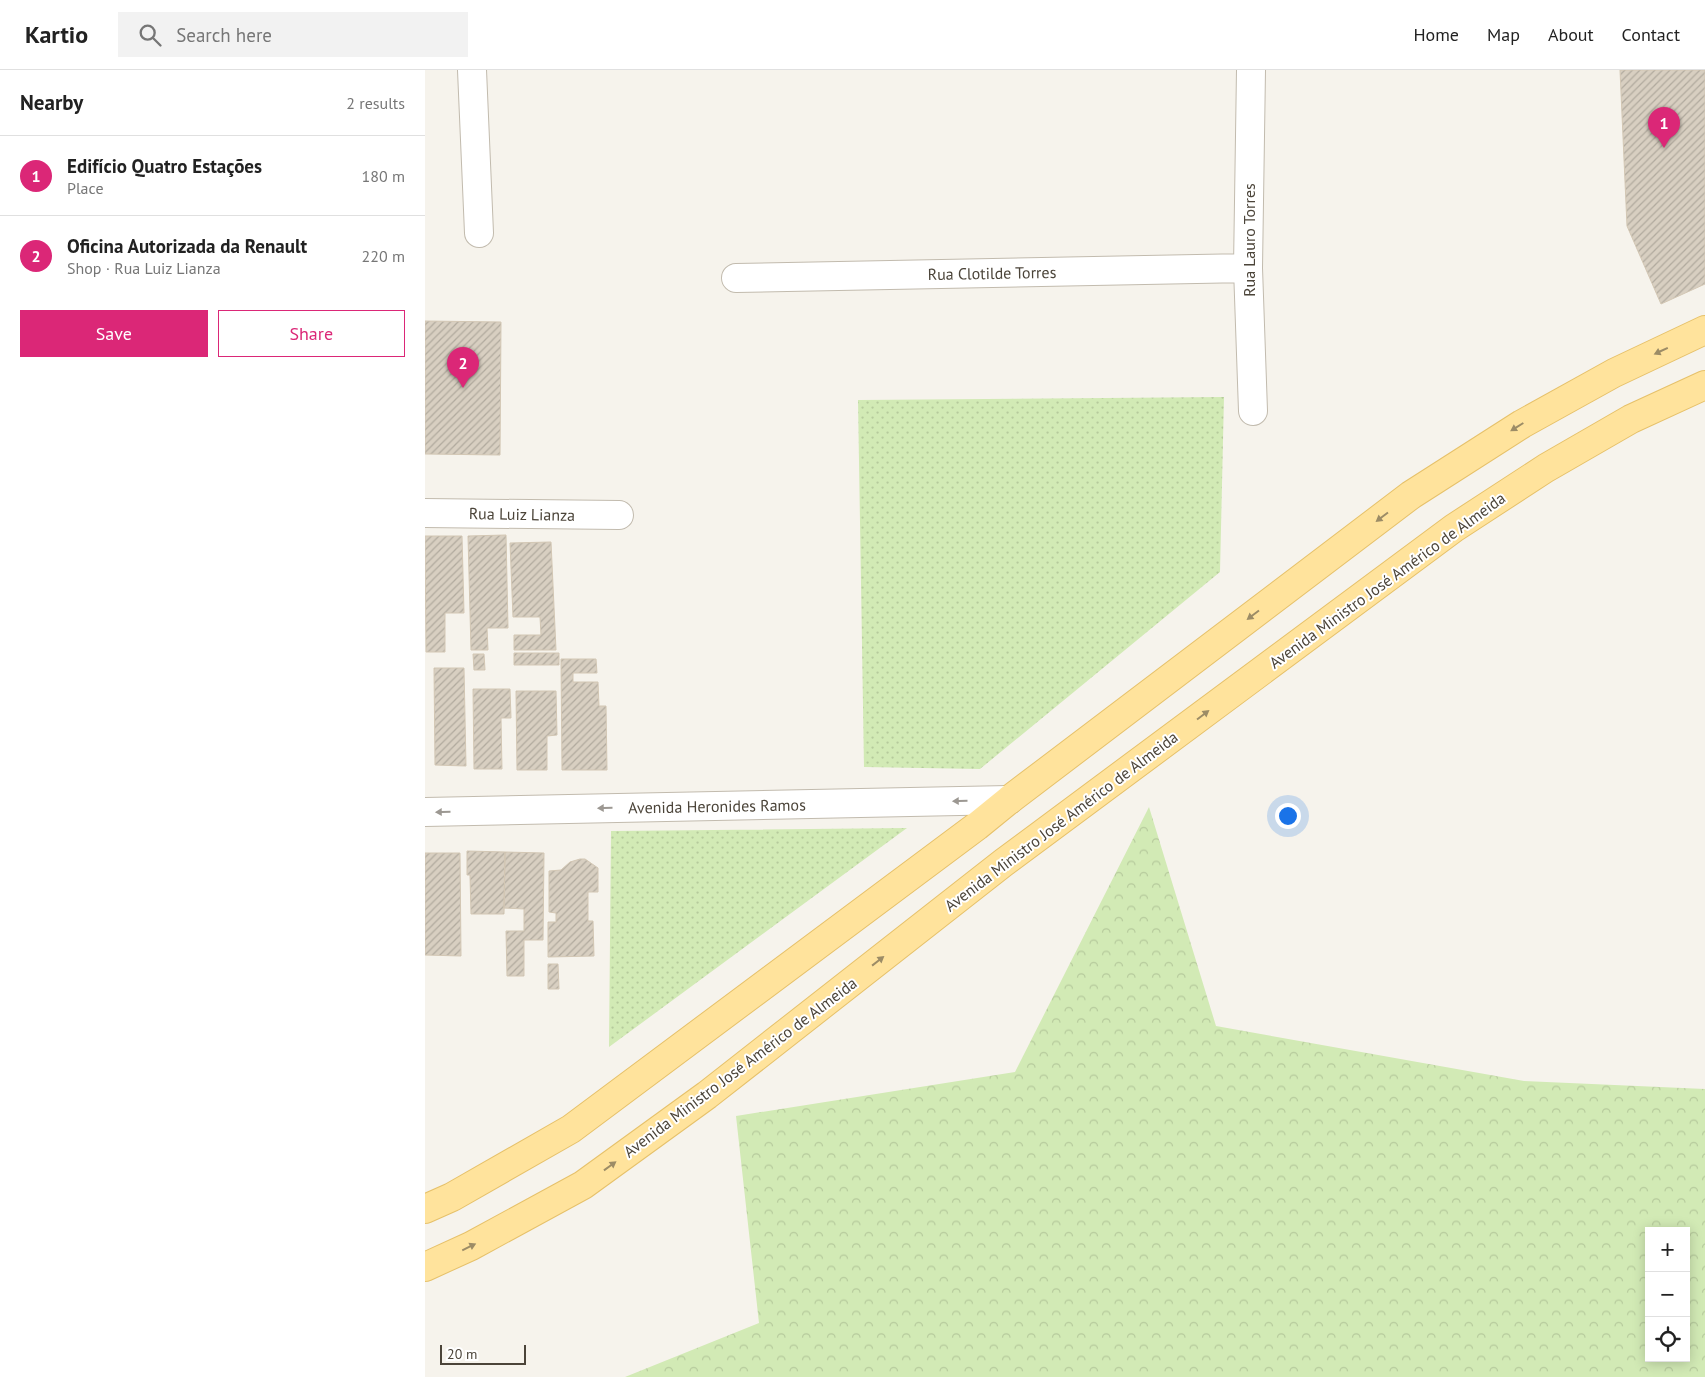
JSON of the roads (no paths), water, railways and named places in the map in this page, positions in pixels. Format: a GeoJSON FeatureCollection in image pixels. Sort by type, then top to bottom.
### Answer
{"type":"FeatureCollection","features":[{"type":"Feature","properties":{"kind":"main road"},"geometry":{"type":"LineString","coordinates":[[425,1209],[452,1197],[571,1130],[961,838],[1411,495],[1522,424],[1614,373],[1705,330]]}},
{"type":"Feature","properties":{"kind":"main road","name":"Avenida Ministro José Américo de Almeida"},"geometry":{"type":"LineString","coordinates":[[425,1267],[471,1246],[583,1185],[707,1095],[1003,862],[1454,528],[1580,448],[1631,420],[1705,385]]}},
{"type":"Feature","properties":{"kind":"street"},"geometry":{"type":"LineString","coordinates":[[472,70],[479,233]]}},
{"type":"Feature","properties":{"kind":"street","name":"Rua Lauro Torres"},"geometry":{"type":"LineString","coordinates":[[1251,70],[1248,268],[1253,411]]}},
{"type":"Feature","properties":{"kind":"street","name":"Rua Clotilde Torres"},"geometry":{"type":"LineString","coordinates":[[736,278],[1248,268]]}},
{"type":"Feature","properties":{"kind":"street","name":"Rua Luiz Lianza"},"geometry":{"type":"LineString","coordinates":[[425,513],[619,515]]}},
{"type":"Feature","properties":{"kind":"street","name":"Avenida Heronides Ramos"},"geometry":{"type":"LineString","coordinates":[[425,812],[1009,800]]}},
{"type":"Feature","properties":{"kind":"place","name":"Edifício Quatro Estações"},"geometry":{"type":"Point","coordinates":[1664,148]}},
{"type":"Feature","properties":{"kind":"place","name":"Oficina Autorizada da Renault"},"geometry":{"type":"Point","coordinates":[463,388]}}]}
